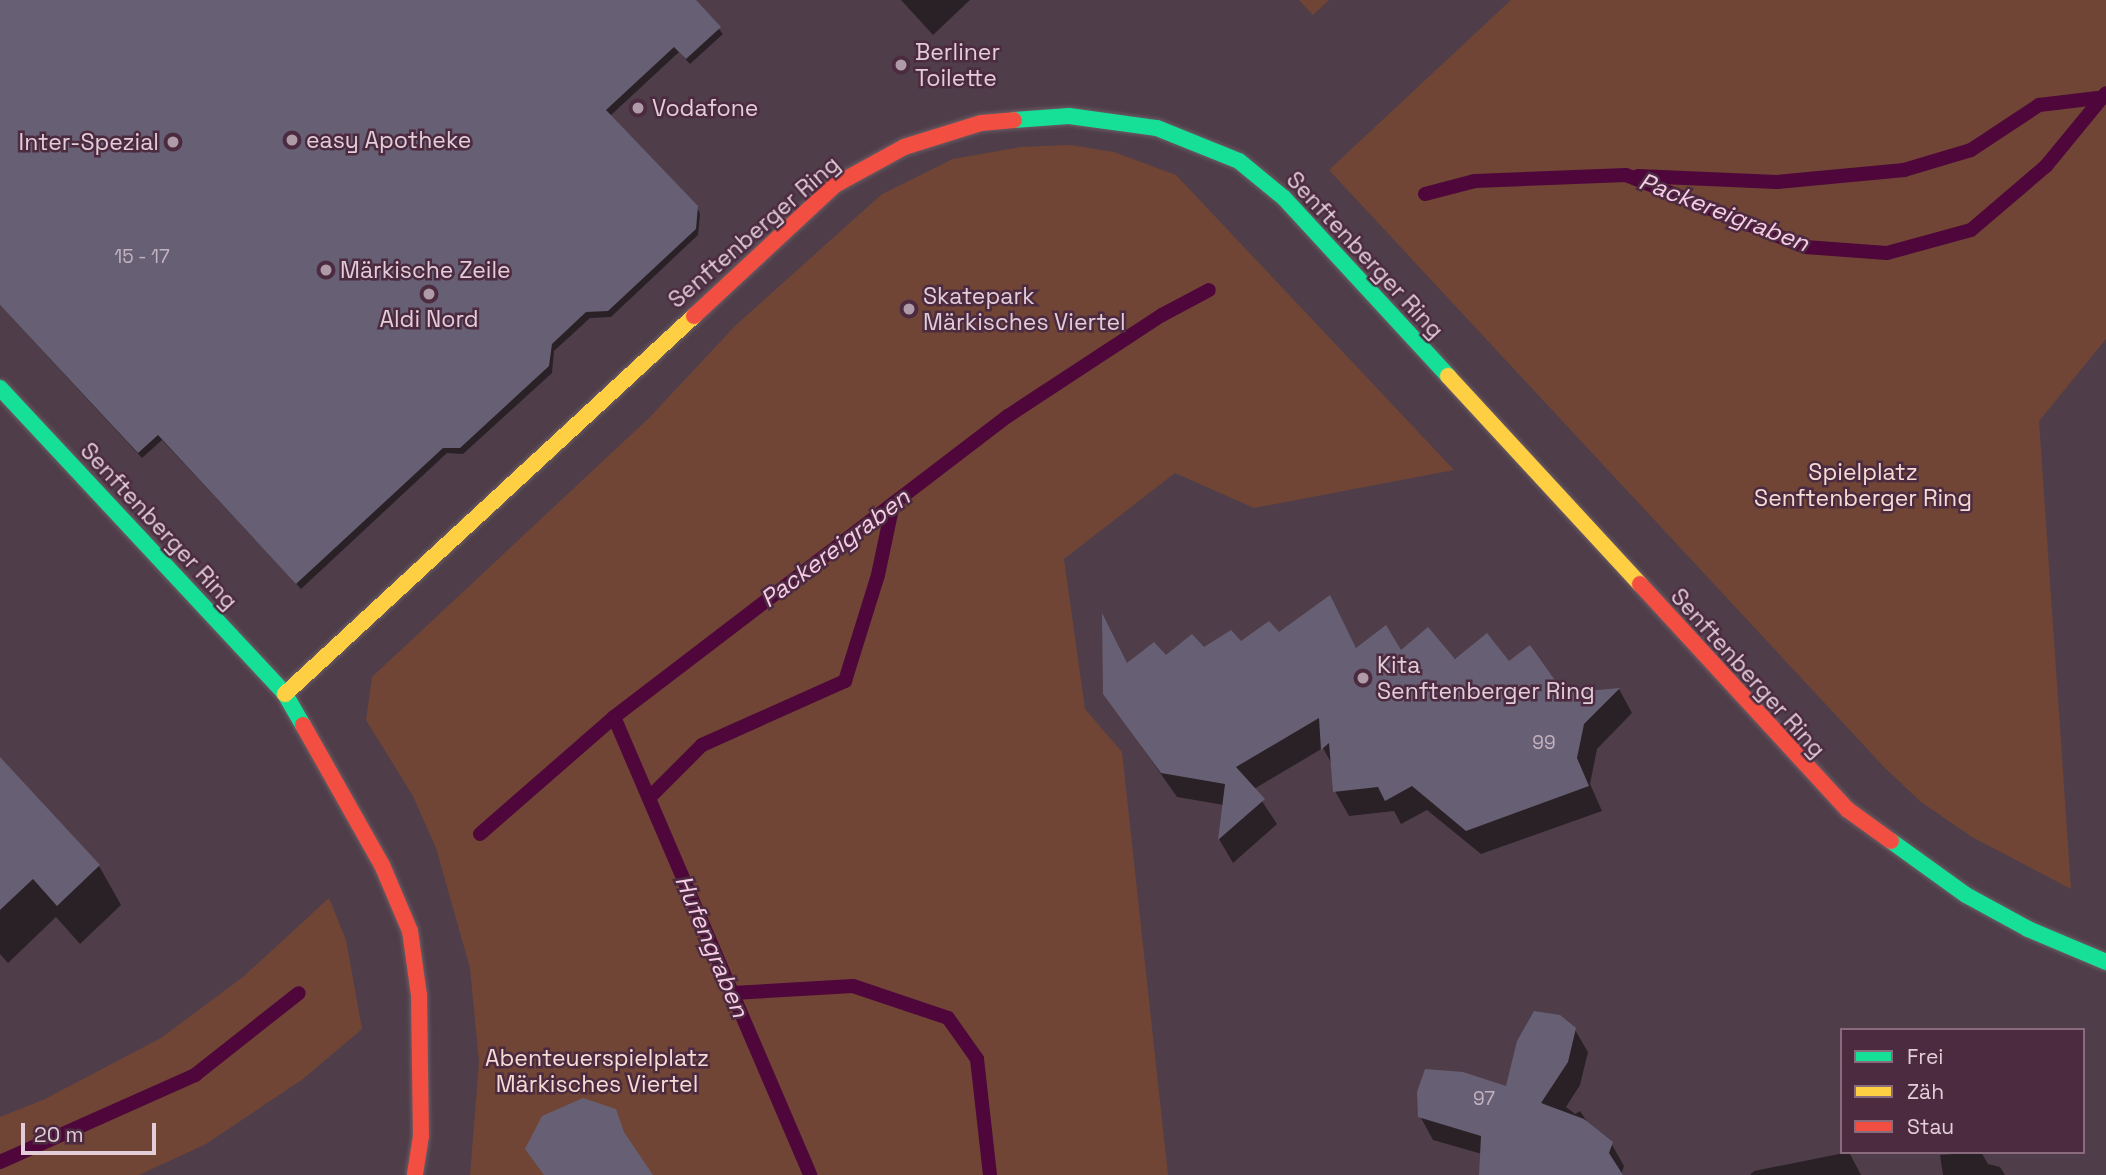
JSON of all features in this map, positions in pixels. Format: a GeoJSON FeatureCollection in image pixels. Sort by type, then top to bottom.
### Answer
{"type":"FeatureCollection","features":[{"type":"Feature","properties":{"kind":"street","name":"Senftenberger Ring"},"geometry":{"type":"LineString","coordinates":[[285,694],[835,185],[904,147],[981,123],[1069,116],[1157,128],[1239,161],[1284,198],[1848,810],[1966,895],[2028,929],[2106,962]]}},
{"type":"Feature","properties":{"kind":"street","name":"Senftenberger Ring"},"geometry":{"type":"LineString","coordinates":[[0,388],[285,694],[382,865],[410,931],[419,995],[421,1075],[415,1175]]}},
{"type":"Feature","properties":{"kind":"green space"},"geometry":{"type":"Polygon","coordinates":[[[1299,0],[1329,0],[1313,15],[1299,0]]]}},
{"type":"Feature","properties":{"kind":"green space","name":"Spielplatz Senftenberger Ring"},"geometry":{"type":"Polygon","coordinates":[[[1511,0],[2106,0],[2106,339],[2039,421],[2071,889],[1972,837],[1921,802],[1885,768],[1329,170],[1511,0]]]}},
{"type":"Feature","properties":{"kind":"green space","name":"Abenteuerspielplatz Märkisches Viertel"},"geometry":{"type":"Polygon","coordinates":[[[1070,145],[1114,152],[1176,175],[1454,470],[1254,508],[1175,473],[1064,559],[1085,709],[1122,752],[1168,1175],[470,1175],[479,1062],[470,968],[436,848],[413,796],[366,720],[372,677],[649,418],[735,326],[882,194],[953,159],[1021,147],[1070,145]]]}},
{"type":"Feature","properties":{"kind":"green space"},"geometry":{"type":"Polygon","coordinates":[[[329,898],[346,940],[362,1029],[303,1079],[206,1144],[139,1175],[0,1175],[0,1117],[45,1099],[161,1038],[243,977],[329,898]]]}},
{"type":"Feature","properties":{"kind":"building","name":"Märkische Zeile"},"geometry":{"type":"Polygon","coordinates":[[[0,0],[696,0],[721,27],[686,59],[674,47],[606,110],[698,206],[696,229],[608,311],[586,312],[552,344],[549,366],[460,448],[443,448],[296,584],[158,435],[138,453],[0,305],[0,0]]]}},
{"type":"Feature","properties":{"kind":"building"},"geometry":{"type":"Polygon","coordinates":[[[1330,595],[1356,648],[1386,625],[1401,650],[1428,627],[1455,659],[1487,633],[1509,661],[1530,645],[1564,693],[1620,688],[1584,724],[1577,758],[1589,786],[1466,831],[1412,786],[1385,801],[1378,787],[1333,792],[1329,743],[1321,750],[1319,718],[1236,767],[1265,799],[1218,840],[1225,784],[1161,773],[1103,694],[1102,613],[1127,663],[1154,642],[1166,655],[1192,634],[1204,647],[1231,630],[1241,641],[1269,621],[1279,632],[1330,595]]]}},
{"type":"Feature","properties":{"kind":"building"},"geometry":{"type":"Polygon","coordinates":[[[0,757],[100,865],[57,906],[33,879],[0,910],[0,757]]]}},
{"type":"Feature","properties":{"kind":"building"},"geometry":{"type":"Polygon","coordinates":[[[1534,1011],[1560,1015],[1576,1028],[1568,1062],[1541,1103],[1584,1119],[1613,1142],[1609,1153],[1623,1175],[1479,1175],[1481,1136],[1418,1117],[1417,1092],[1425,1069],[1463,1072],[1506,1086],[1517,1041],[1534,1011]]]}},
{"type":"Feature","properties":{"kind":"building"},"geometry":{"type":"Polygon","coordinates":[[[583,1098],[616,1109],[624,1132],[653,1175],[544,1175],[525,1149],[542,1116],[583,1098]]]}},
{"type":"Feature","properties":{"kind":"waterway","name":"Packereigraben"},"geometry":{"type":"LineString","coordinates":[[1425,194],[1475,181],[1626,175],[1805,247],[1887,253],[1971,230],[2046,166],[2106,93]]}},
{"type":"Feature","properties":{"kind":"waterway","name":"Packereigraben"},"geometry":{"type":"LineString","coordinates":[[1638,176],[1777,182],[1904,170],[1971,150],[2039,105],[2098,98]]}},
{"type":"Feature","properties":{"kind":"waterway","name":"Packereigraben"},"geometry":{"type":"LineString","coordinates":[[480,834],[614,717],[1008,416],[1162,315],[1209,290]]}},
{"type":"Feature","properties":{"kind":"waterway"},"geometry":{"type":"LineString","coordinates":[[650,797],[702,745],[845,681],[878,575],[893,504]]}},
{"type":"Feature","properties":{"kind":"waterway","name":"Hufengraben"},"geometry":{"type":"LineString","coordinates":[[614,717],[810,1175]]}},
{"type":"Feature","properties":{"kind":"waterway"},"geometry":{"type":"LineString","coordinates":[[733,993],[853,986],[948,1018],[977,1059],[990,1175]]}},
{"type":"Feature","properties":{"kind":"waterway","name":"Packereigraben"},"geometry":{"type":"LineString","coordinates":[[0,1162],[195,1075],[299,993]]}},
{"type":"Feature","properties":{"kind":"traffic: fast"},"geometry":{"type":"LineString","coordinates":[[1014,120],[1069,116],[1157,128],[1239,161],[1284,198],[1448,376]]}},
{"type":"Feature","properties":{"kind":"traffic: fast"},"geometry":{"type":"LineString","coordinates":[[0,388],[285,694],[303,725]]}},
{"type":"Feature","properties":{"kind":"traffic: fast"},"geometry":{"type":"LineString","coordinates":[[1891,841],[1966,895],[2028,929],[2106,962]]}},
{"type":"Feature","properties":{"kind":"traffic: slow"},"geometry":{"type":"LineString","coordinates":[[285,694],[694,316]]}},
{"type":"Feature","properties":{"kind":"traffic: slow"},"geometry":{"type":"LineString","coordinates":[[1448,376],[1640,584]]}},
{"type":"Feature","properties":{"kind":"traffic: jam"},"geometry":{"type":"LineString","coordinates":[[694,316],[835,185],[904,147],[981,123],[1014,120]]}},
{"type":"Feature","properties":{"kind":"traffic: jam"},"geometry":{"type":"LineString","coordinates":[[1640,584],[1848,810],[1891,841]]}},
{"type":"Feature","properties":{"kind":"traffic: jam"},"geometry":{"type":"LineString","coordinates":[[303,725],[382,865],[410,931],[419,995],[421,1136],[415,1175]]}},
{"type":"Feature","properties":{"kind":"place","name":"Berliner Toilette"},"geometry":{"type":"Point","coordinates":[901,65]}},
{"type":"Feature","properties":{"kind":"place","name":"Vodafone"},"geometry":{"type":"Point","coordinates":[638,108]}},
{"type":"Feature","properties":{"kind":"place","name":"easy Apotheke"},"geometry":{"type":"Point","coordinates":[292,140]}},
{"type":"Feature","properties":{"kind":"place","name":"Inter-Spezial"},"geometry":{"type":"Point","coordinates":[173,142]}},
{"type":"Feature","properties":{"kind":"place","name":"Märkische Zeile"},"geometry":{"type":"Point","coordinates":[326,270]}},
{"type":"Feature","properties":{"kind":"place","name":"Aldi Nord"},"geometry":{"type":"Point","coordinates":[429,294]}},
{"type":"Feature","properties":{"kind":"place","name":"Skatepark Märkisches Viertel"},"geometry":{"type":"Point","coordinates":[909,309]}},
{"type":"Feature","properties":{"kind":"place","name":"Kita Senftenberger Ring"},"geometry":{"type":"Point","coordinates":[1363,678]}}]}
